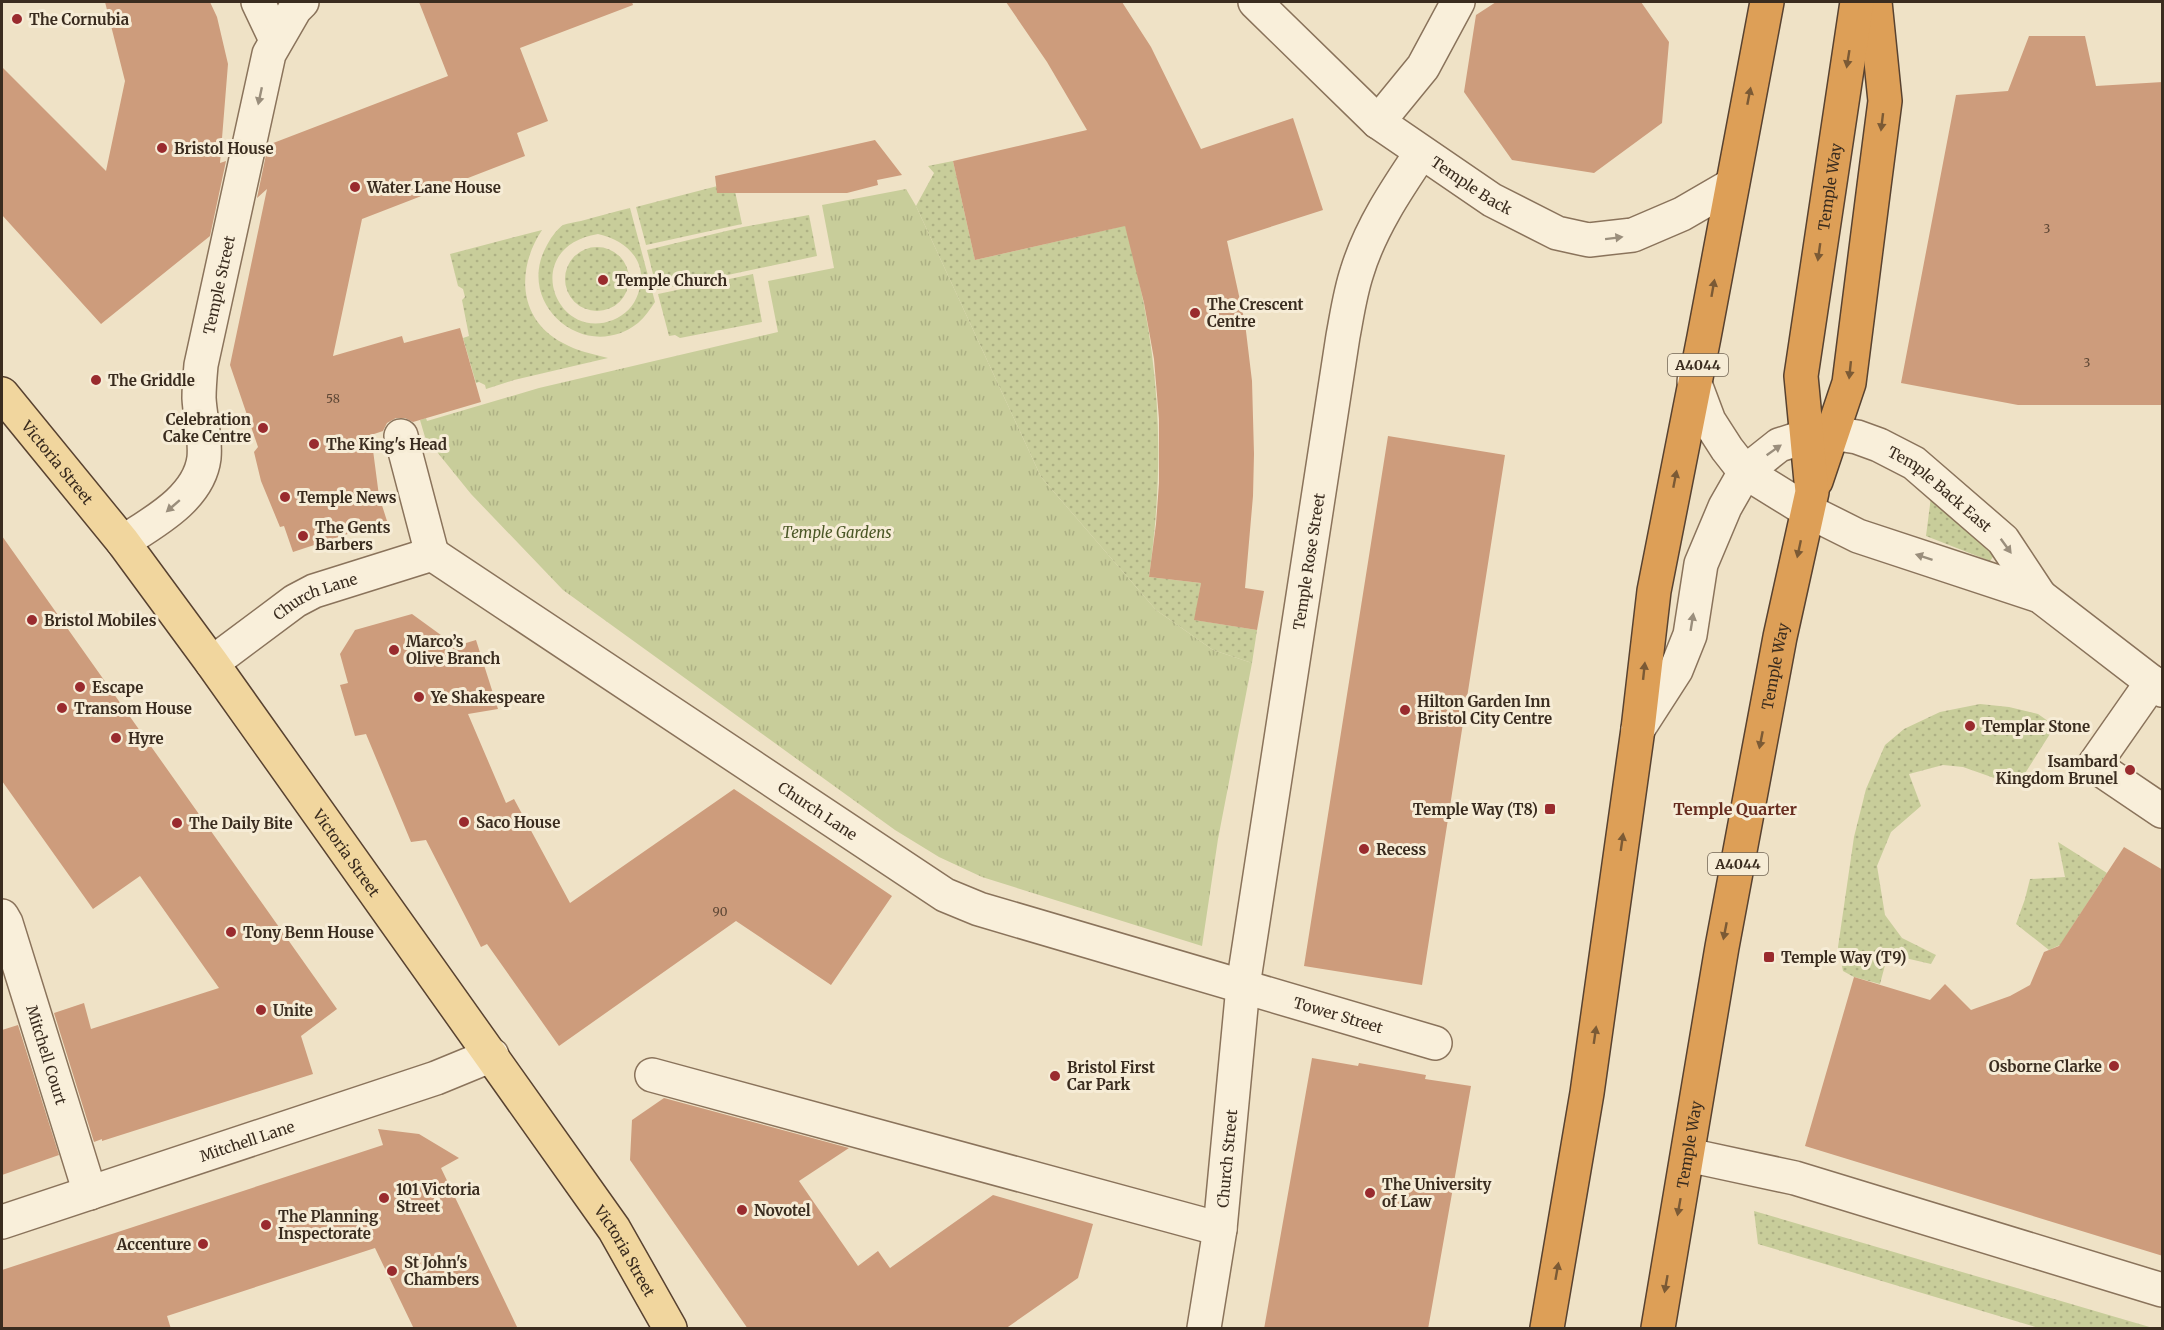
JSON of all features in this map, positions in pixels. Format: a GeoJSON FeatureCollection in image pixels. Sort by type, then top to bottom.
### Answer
{"type":"FeatureCollection","features":[{"type":"Feature","properties":{"kind":"highway","name":"A4044"},"geometry":{"type":"LineString","coordinates":[[1547,1329],[1587,1093],[1638,729],[1654,591],[1767,2]]}},
{"type":"Feature","properties":{"kind":"highway","name":"Temple Way"},"geometry":{"type":"LineString","coordinates":[[1658,1329],[1722,947],[1769,694],[1810,501],[1819,435],[1801,376],[1857,2]]}},
{"type":"Feature","properties":{"kind":"highway"},"geometry":{"type":"LineString","coordinates":[[1819,435],[1849,383],[1885,100],[1875,2]]}},
{"type":"Feature","properties":{"kind":"main road","name":"Victoria Street"},"geometry":{"type":"LineString","coordinates":[[2,394],[123,542],[212,663],[614,1229],[670,1329]]}},
{"type":"Feature","properties":{"kind":"street"},"geometry":{"type":"LineString","coordinates":[[258,2],[276,40]]}},
{"type":"Feature","properties":{"kind":"street","name":"Temple Street"},"geometry":{"type":"LineString","coordinates":[[123,542],[176,505],[196,483],[201,469],[204,458],[204,435],[199,398],[201,365],[269,54],[295,9],[302,2]]}},
{"type":"Feature","properties":{"kind":"street","name":"Temple Back"},"geometry":{"type":"LineString","coordinates":[[1255,2],[1378,122],[1492,200],[1557,233],[1589,240],[1633,235],[1682,214],[1732,184]]}},
{"type":"Feature","properties":{"kind":"street"},"geometry":{"type":"LineString","coordinates":[[1378,122],[1423,67],[1458,2]]}},
{"type":"Feature","properties":{"kind":"street","name":"Temple Rose Street"},"geometry":{"type":"LineString","coordinates":[[1243,987],[1337,366],[1351,290],[1368,242],[1399,185],[1421,153]]}},
{"type":"Feature","properties":{"kind":"street"},"geometry":{"type":"LineString","coordinates":[[1694,381],[1709,421],[1745,472]]}},
{"type":"Feature","properties":{"kind":"street"},"geometry":{"type":"LineString","coordinates":[[1638,729],[1676,670],[1690,635],[1701,564],[1725,507],[1745,472],[1779,445],[1819,435]]}},
{"type":"Feature","properties":{"kind":"street","name":"Temple Back East"},"geometry":{"type":"LineString","coordinates":[[1819,435],[1857,437],[1880,445],[1914,463],[2003,540],[2040,596],[2157,686]]}},
{"type":"Feature","properties":{"kind":"street"},"geometry":{"type":"LineString","coordinates":[[401,436],[432,554]]}},
{"type":"Feature","properties":{"kind":"street","name":"Temple Back East"},"geometry":{"type":"LineString","coordinates":[[1745,472],[1810,501],[1858,536],[2040,596]]}},
{"type":"Feature","properties":{"kind":"street","name":"Church Lane"},"geometry":{"type":"LineString","coordinates":[[212,663],[295,600],[314,591],[432,554],[945,895],[979,909],[1243,987]]}},
{"type":"Feature","properties":{"kind":"street"},"geometry":{"type":"LineString","coordinates":[[2157,686],[2094,765],[2163,811]]}},
{"type":"Feature","properties":{"kind":"street","name":"Mitchell Court"},"geometry":{"type":"LineString","coordinates":[[2,916],[10,934],[90,1193]]}},
{"type":"Feature","properties":{"kind":"street","name":"Tower Street"},"geometry":{"type":"LineString","coordinates":[[1243,987],[1434,1043]]}},
{"type":"Feature","properties":{"kind":"street","name":"Church Street"},"geometry":{"type":"LineString","coordinates":[[1204,1329],[1220,1228],[1243,987]]}},
{"type":"Feature","properties":{"kind":"street","name":"Mitchell Lane"},"geometry":{"type":"LineString","coordinates":[[2,1222],[436,1078],[492,1055]]}},
{"type":"Feature","properties":{"kind":"street"},"geometry":{"type":"LineString","coordinates":[[652,1075],[1220,1228]]}},
{"type":"Feature","properties":{"kind":"street"},"geometry":{"type":"LineString","coordinates":[[1688,1155],[1795,1178],[2163,1290]]}},
{"type":"Feature","properties":{"kind":"green space"},"geometry":{"type":"Polygon","coordinates":[[[953,161],[975,260],[1115,228],[1124,221],[1145,311],[1156,398],[1158,485],[1149,577],[1201,583],[1195,620],[1257,630],[1252,663],[1213,650],[1156,610],[1041,477],[916,206],[934,173],[928,166],[953,161]]]}},
{"type":"Feature","properties":{"kind":"green space"},"geometry":{"type":"Polygon","coordinates":[[[733,182],[742,224],[646,245],[636,207],[733,182]]]}},
{"type":"Feature","properties":{"kind":"green space","name":"Temple Gardens"},"geometry":{"type":"Polygon","coordinates":[[[906,189],[916,206],[1041,477],[1156,610],[1213,650],[1252,663],[1218,839],[1202,946],[982,877],[939,857],[895,830],[563,590],[471,494],[425,437],[420,420],[426,418],[427,421],[539,388],[778,332],[768,281],[834,268],[822,205],[906,189]]]}},
{"type":"Feature","properties":{"kind":"green space"},"geometry":{"type":"Polygon","coordinates":[[[630,208],[655,302],[638,323],[618,334],[597,337],[578,332],[561,322],[548,307],[540,289],[539,269],[546,247],[563,225],[630,208]],[[598,234],[574,242],[559,256],[553,273],[554,290],[562,306],[575,318],[592,323],[613,320],[625,313],[636,298],[641,283],[638,263],[627,247],[598,234]]]}},
{"type":"Feature","properties":{"kind":"green space"},"geometry":{"type":"Polygon","coordinates":[[[809,215],[817,256],[657,290],[647,250],[743,227],[809,215]]]}},
{"type":"Feature","properties":{"kind":"green space"},"geometry":{"type":"Polygon","coordinates":[[[542,230],[528,261],[525,277],[526,293],[537,321],[548,333],[563,343],[608,358],[514,380],[486,389],[485,385],[476,383],[463,338],[469,336],[462,300],[465,297],[463,289],[458,286],[450,254],[542,230]]]}},
{"type":"Feature","properties":{"kind":"green space"},"geometry":{"type":"Polygon","coordinates":[[[591,247],[603,247],[620,256],[627,267],[629,279],[627,291],[620,302],[603,311],[591,311],[579,306],[570,297],[565,285],[565,273],[570,261],[579,252],[591,247]]]}},
{"type":"Feature","properties":{"kind":"green space"},"geometry":{"type":"Polygon","coordinates":[[[753,274],[762,322],[680,338],[675,335],[669,336],[658,294],[753,274]]]}},
{"type":"Feature","properties":{"kind":"green space"},"geometry":{"type":"Polygon","coordinates":[[[1931,497],[1995,554],[1990,561],[1926,536],[1931,497]]]}},
{"type":"Feature","properties":{"kind":"green space"},"geometry":{"type":"Polygon","coordinates":[[[1980,704],[2009,707],[2038,714],[2055,726],[2017,786],[1963,767],[1943,765],[1909,774],[1921,806],[1891,832],[1877,866],[1885,915],[1902,938],[1936,955],[1931,964],[1888,954],[1880,984],[1854,977],[1843,971],[1838,947],[1854,837],[1866,789],[1885,745],[1904,729],[1940,712],[1980,704]]]}},
{"type":"Feature","properties":{"kind":"green space"},"geometry":{"type":"Polygon","coordinates":[[[2058,842],[2107,873],[2060,945],[2049,950],[2016,924],[2030,879],[2065,877],[2058,842]]]}},
{"type":"Feature","properties":{"kind":"green space"},"geometry":{"type":"Polygon","coordinates":[[[1754,1211],[2153,1328],[2039,1328],[1758,1244],[1754,1211]]]}},
{"type":"Feature","properties":{"kind":"building","name":"Bristol House"},"geometry":{"type":"Polygon","coordinates":[[[105,2],[210,2],[217,17],[228,64],[220,163],[226,161],[210,236],[101,324],[2,215],[2,67],[106,171],[125,81],[105,2]]]}},
{"type":"Feature","properties":{"kind":"building","name":"Water Lane House"},"geometry":{"type":"Polygon","coordinates":[[[419,2],[632,2],[633,5],[520,48],[548,121],[517,133],[525,156],[362,219],[333,356],[402,336],[404,343],[460,328],[481,402],[413,422],[405,418],[396,418],[387,423],[383,431],[371,435],[379,496],[387,521],[293,552],[284,526],[280,527],[261,481],[254,452],[258,447],[230,365],[267,189],[257,198],[268,145],[448,76],[419,2]]]}},
{"type":"Feature","properties":{"kind":"building","name":"The Crescent Centre"},"geometry":{"type":"Polygon","coordinates":[[[1006,2],[1122,2],[1151,47],[1201,149],[1293,118],[1323,210],[1227,241],[1245,323],[1252,381],[1253,496],[1245,588],[1264,591],[1257,630],[1194,620],[1201,583],[1149,577],[1159,483],[1159,419],[1154,359],[1144,303],[1125,226],[975,260],[953,161],[1087,130],[1047,62],[1006,2]]]}},
{"type":"Feature","properties":{"kind":"building"},"geometry":{"type":"Polygon","coordinates":[[[1496,2],[1641,2],[1669,42],[1662,123],[1594,173],[1512,160],[1464,92],[1476,15],[1496,2]]]}},
{"type":"Feature","properties":{"kind":"building"},"geometry":{"type":"Polygon","coordinates":[[[2029,36],[2085,36],[2096,86],[2163,82],[2163,405],[2018,405],[1901,383],[1956,95],[2008,91],[2029,36]]]}},
{"type":"Feature","properties":{"kind":"building"},"geometry":{"type":"Polygon","coordinates":[[[875,140],[902,175],[877,180],[878,185],[847,193],[717,193],[715,176],[875,140]]]}},
{"type":"Feature","properties":{"kind":"building","name":"Hilton Garden Inn Bristol City Centre"},"geometry":{"type":"Polygon","coordinates":[[[1388,436],[1505,455],[1422,985],[1304,966],[1388,436]]]}},
{"type":"Feature","properties":{"kind":"building"},"geometry":{"type":"Polygon","coordinates":[[[2,536],[337,1009],[301,1036],[313,1074],[94,1142],[54,1013],[84,1003],[91,1029],[219,988],[140,876],[93,909],[2,781],[2,536]]]}},
{"type":"Feature","properties":{"kind":"building"},"geometry":{"type":"Polygon","coordinates":[[[412,614],[456,646],[476,640],[498,709],[468,714],[506,803],[514,799],[570,903],[734,789],[892,896],[831,985],[736,921],[559,1046],[487,944],[481,947],[426,840],[411,842],[366,734],[355,736],[340,685],[348,683],[340,654],[355,630],[412,614]]]}},
{"type":"Feature","properties":{"kind":"building"},"geometry":{"type":"Polygon","coordinates":[[[2124,847],[2163,870],[2163,1256],[1805,1146],[1854,977],[1930,1000],[1945,984],[1971,1010],[2010,996],[2030,985],[2044,952],[2059,946],[2124,847]]]}},
{"type":"Feature","properties":{"kind":"building"},"geometry":{"type":"Polygon","coordinates":[[[18,1025],[59,1155],[2,1175],[2,1030],[18,1025]]]}},
{"type":"Feature","properties":{"kind":"building","name":"The University of Law"},"geometry":{"type":"Polygon","coordinates":[[[1312,1058],[1358,1066],[1359,1063],[1426,1075],[1425,1079],[1471,1086],[1428,1329],[1264,1329],[1312,1058]]]}},
{"type":"Feature","properties":{"kind":"building","name":"Novotel"},"geometry":{"type":"Polygon","coordinates":[[[664,1098],[849,1148],[799,1181],[858,1266],[878,1251],[890,1268],[993,1195],[1093,1224],[1078,1278],[1005,1329],[748,1329],[630,1160],[632,1120],[664,1098]]]}},
{"type":"Feature","properties":{"kind":"building"},"geometry":{"type":"Polygon","coordinates":[[[378,1129],[419,1134],[459,1158],[441,1168],[518,1329],[414,1329],[375,1248],[167,1316],[171,1329],[2,1329],[2,1270],[383,1145],[378,1129]]]}},
{"type":"Feature","properties":{"kind":"place","name":"The Cornubia"},"geometry":{"type":"Point","coordinates":[17,19]}},
{"type":"Feature","properties":{"kind":"place","name":"Bristol House"},"geometry":{"type":"Point","coordinates":[162,148]}},
{"type":"Feature","properties":{"kind":"place","name":"Water Lane House"},"geometry":{"type":"Point","coordinates":[355,187]}},
{"type":"Feature","properties":{"kind":"place","name":"Temple Church"},"geometry":{"type":"Point","coordinates":[603,280]}},
{"type":"Feature","properties":{"kind":"place","name":"The Crescent Centre"},"geometry":{"type":"Point","coordinates":[1195,313]}},
{"type":"Feature","properties":{"kind":"place","name":"The Griddle"},"geometry":{"type":"Point","coordinates":[96,380]}},
{"type":"Feature","properties":{"kind":"place","name":"Celebration Cake Centre"},"geometry":{"type":"Point","coordinates":[263,428]}},
{"type":"Feature","properties":{"kind":"place","name":"The King's Head"},"geometry":{"type":"Point","coordinates":[314,444]}},
{"type":"Feature","properties":{"kind":"place","name":"Temple News"},"geometry":{"type":"Point","coordinates":[285,497]}},
{"type":"Feature","properties":{"kind":"place","name":"The Gents Barbers"},"geometry":{"type":"Point","coordinates":[303,536]}},
{"type":"Feature","properties":{"kind":"place","name":"Bristol Mobiles"},"geometry":{"type":"Point","coordinates":[32,620]}},
{"type":"Feature","properties":{"kind":"place","name":"Marco’s Olive Branch"},"geometry":{"type":"Point","coordinates":[394,650]}},
{"type":"Feature","properties":{"kind":"place","name":"Escape"},"geometry":{"type":"Point","coordinates":[80,687]}},
{"type":"Feature","properties":{"kind":"place","name":"Ye Shakespeare"},"geometry":{"type":"Point","coordinates":[419,697]}},
{"type":"Feature","properties":{"kind":"place","name":"Transom House"},"geometry":{"type":"Point","coordinates":[62,708]}},
{"type":"Feature","properties":{"kind":"place","name":"Hilton Garden Inn Bristol City Centre"},"geometry":{"type":"Point","coordinates":[1405,710]}},
{"type":"Feature","properties":{"kind":"place","name":"Templar Stone"},"geometry":{"type":"Point","coordinates":[1970,726]}},
{"type":"Feature","properties":{"kind":"place","name":"Hyre"},"geometry":{"type":"Point","coordinates":[116,738]}},
{"type":"Feature","properties":{"kind":"place","name":"Isambard Kingdom Brunel"},"geometry":{"type":"Point","coordinates":[2130,770]}},
{"type":"Feature","properties":{"kind":"place","name":"Temple Way (T8)"},"geometry":{"type":"Point","coordinates":[1550,809]}},
{"type":"Feature","properties":{"kind":"place","name":"Saco House"},"geometry":{"type":"Point","coordinates":[464,822]}},
{"type":"Feature","properties":{"kind":"place","name":"The Daily Bite"},"geometry":{"type":"Point","coordinates":[177,823]}},
{"type":"Feature","properties":{"kind":"place","name":"Recess"},"geometry":{"type":"Point","coordinates":[1364,849]}},
{"type":"Feature","properties":{"kind":"place","name":"Tony Benn House"},"geometry":{"type":"Point","coordinates":[231,932]}},
{"type":"Feature","properties":{"kind":"place","name":"Temple Way (T9)"},"geometry":{"type":"Point","coordinates":[1769,957]}},
{"type":"Feature","properties":{"kind":"place","name":"Unite"},"geometry":{"type":"Point","coordinates":[261,1010]}},
{"type":"Feature","properties":{"kind":"place","name":"Osborne Clarke"},"geometry":{"type":"Point","coordinates":[2114,1066]}},
{"type":"Feature","properties":{"kind":"place","name":"Bristol First Car Park"},"geometry":{"type":"Point","coordinates":[1055,1076]}},
{"type":"Feature","properties":{"kind":"place","name":"The University of Law"},"geometry":{"type":"Point","coordinates":[1370,1193]}},
{"type":"Feature","properties":{"kind":"place","name":"101 Victoria Street"},"geometry":{"type":"Point","coordinates":[384,1198]}},
{"type":"Feature","properties":{"kind":"place","name":"Novotel"},"geometry":{"type":"Point","coordinates":[742,1210]}},
{"type":"Feature","properties":{"kind":"place","name":"The Planning Inspectorate"},"geometry":{"type":"Point","coordinates":[266,1225]}},
{"type":"Feature","properties":{"kind":"place","name":"Accenture"},"geometry":{"type":"Point","coordinates":[203,1244]}},
{"type":"Feature","properties":{"kind":"place","name":"St John's Chambers"},"geometry":{"type":"Point","coordinates":[392,1271]}},
{"type":"Feature","properties":{"kind":"district","name":"Temple Quarter"},"geometry":{"type":"Point","coordinates":[1735,809]}}]}
